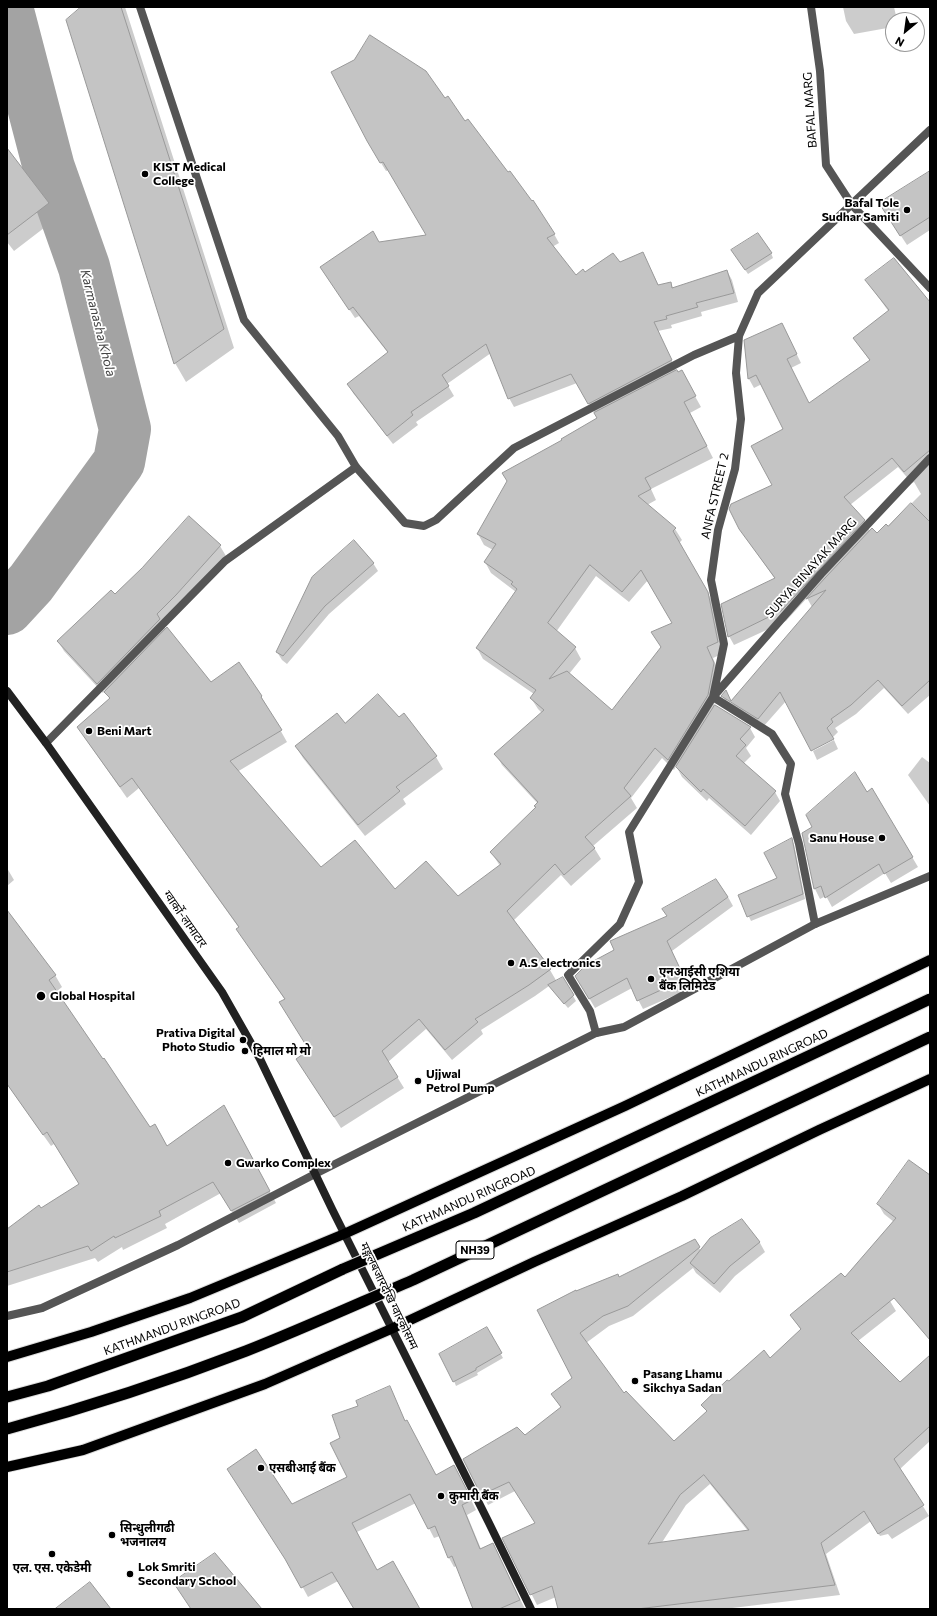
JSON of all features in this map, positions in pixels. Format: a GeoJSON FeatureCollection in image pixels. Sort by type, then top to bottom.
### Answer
{"type":"FeatureCollection","features":[{"type":"Feature","properties":{"kind":"highway","name":"KATHMANDU RINGROAD"},"geometry":{"type":"LineString","coordinates":[[7,1397],[48,1386],[242,1316],[343,1269],[481,1210],[930,999]]}},
{"type":"Feature","properties":{"kind":"highway","name":"NH39"},"geometry":{"type":"LineString","coordinates":[[7,1429],[63,1413],[193,1370],[343,1310],[413,1280],[930,1037]]}},
{"type":"Feature","properties":{"kind":"main road","name":"ग्वार्को-लामाटार"},"geometry":{"type":"LineString","coordinates":[[8,693],[46,743],[222,992],[260,1059],[315,1174]]}},
{"type":"Feature","properties":{"kind":"main road"},"geometry":{"type":"LineString","coordinates":[[7,1356],[91,1332],[190,1298],[344,1234],[625,1106],[930,960]]}},
{"type":"Feature","properties":{"kind":"main road"},"geometry":{"type":"LineString","coordinates":[[7,1467],[83,1450],[257,1387],[391,1329],[534,1262],[682,1196],[819,1130],[930,1079]]}},
{"type":"Feature","properties":{"kind":"main road","name":"मङ्गलबजारदेखि ग्वारकोसम्म"},"geometry":{"type":"LineString","coordinates":[[315,1174],[531,1609]]}},
{"type":"Feature","properties":{"kind":"street"},"geometry":{"type":"LineString","coordinates":[[140,7],[244,320],[338,436],[356,467],[405,523],[424,526],[436,520],[514,448],[694,355],[739,336]]}},
{"type":"Feature","properties":{"kind":"street","name":"BAFAL MARG"},"geometry":{"type":"LineString","coordinates":[[811,7],[820,70],[826,165],[852,205],[930,288]]}},
{"type":"Feature","properties":{"kind":"street","name":"ANFA STREET 2"},"geometry":{"type":"LineString","coordinates":[[713,697],[724,644],[711,580],[718,530],[735,469],[741,419],[736,373],[739,336],[758,293],[930,130]]}},
{"type":"Feature","properties":{"kind":"street","name":"SURYA BINAYAK MARG"},"geometry":{"type":"LineString","coordinates":[[713,697],[821,574],[930,458]]}},
{"type":"Feature","properties":{"kind":"street"},"geometry":{"type":"LineString","coordinates":[[46,743],[225,561],[356,467]]}},
{"type":"Feature","properties":{"kind":"street"},"geometry":{"type":"LineString","coordinates":[[596,1033],[590,1011],[568,975],[620,924],[639,882],[629,832],[713,697],[772,734],[791,764],[785,794],[799,844],[815,924]]}},
{"type":"Feature","properties":{"kind":"street"},"geometry":{"type":"LineString","coordinates":[[7,1316],[42,1308],[164,1252],[315,1174],[596,1033],[624,1027],[815,924],[930,876]]}},
{"type":"Feature","properties":{"kind":"building","name":"KIST Medical College"},"geometry":{"type":"Polygon","coordinates":[[[81,7],[121,7],[224,329],[174,364],[66,20],[81,7]]]}},
{"type":"Feature","properties":{"kind":"building"},"geometry":{"type":"Polygon","coordinates":[[[370,35],[426,71],[445,98],[448,96],[465,121],[468,119],[508,172],[510,171],[532,201],[533,200],[555,234],[547,238],[576,275],[583,269],[585,272],[613,253],[620,262],[643,252],[658,285],[671,282],[672,288],[727,270],[734,293],[696,303],[698,307],[666,316],[667,319],[654,322],[672,360],[588,404],[571,374],[508,399],[486,344],[442,375],[449,386],[411,412],[413,415],[387,436],[347,384],[388,352],[353,307],[349,310],[320,267],[373,231],[379,242],[426,235],[383,162],[380,163],[367,141],[331,72],[354,60],[370,35]]]}},
{"type":"Feature","properties":{"kind":"building"},"geometry":{"type":"Polygon","coordinates":[[[7,148],[49,203],[7,235],[7,148]]]}},
{"type":"Feature","properties":{"kind":"building","name":"Bafal Tole Sudhar Samiti"},"geometry":{"type":"Polygon","coordinates":[[[930,171],[930,217],[900,236],[879,203],[930,171]]]}},
{"type":"Feature","properties":{"kind":"building"},"geometry":{"type":"Polygon","coordinates":[[[758,233],[772,253],[745,270],[731,250],[758,233]]]}},
{"type":"Feature","properties":{"kind":"building"},"geometry":{"type":"Polygon","coordinates":[[[894,258],[930,302],[930,450],[904,472],[892,458],[844,497],[865,520],[781,611],[728,637],[721,604],[775,578],[739,529],[729,509],[731,504],[772,485],[751,446],[783,429],[756,375],[748,379],[744,340],[782,323],[797,354],[787,359],[809,403],[870,360],[853,338],[889,310],[865,280],[894,258]]]}},
{"type":"Feature","properties":{"kind":"building"},"geometry":{"type":"Polygon","coordinates":[[[677,370],[678,372],[682,370],[696,396],[684,402],[707,446],[645,478],[651,489],[638,496],[676,528],[673,531],[708,592],[718,642],[707,647],[714,663],[708,695],[668,760],[655,748],[624,788],[631,796],[585,837],[595,848],[564,875],[555,864],[507,911],[551,969],[529,985],[475,1019],[478,1022],[445,1050],[419,1019],[382,1051],[398,1077],[334,1117],[296,1059],[309,1050],[279,1002],[285,999],[236,929],[239,927],[132,778],[120,787],[77,727],[110,698],[104,692],[167,627],[211,682],[239,662],[262,696],[261,697],[282,730],[230,761],[321,867],[355,840],[395,889],[426,861],[458,896],[501,864],[490,852],[536,807],[534,806],[538,802],[494,754],[544,710],[530,698],[536,690],[476,648],[517,589],[511,584],[513,582],[484,562],[496,544],[477,534],[507,481],[502,473],[562,440],[561,439],[597,418],[594,413],[677,370]],[[590,565],[548,623],[576,647],[549,679],[567,671],[612,710],[661,647],[651,632],[672,623],[641,570],[622,592],[590,565]]]}},
{"type":"Feature","properties":{"kind":"building"},"geometry":{"type":"Polygon","coordinates":[[[911,503],[930,522],[930,680],[902,706],[878,680],[851,705],[831,719],[833,722],[827,728],[834,739],[811,751],[780,692],[758,719],[721,696],[726,690],[731,701],[826,590],[806,599],[825,578],[872,528],[877,533],[886,524],[888,526],[911,503]]]}},
{"type":"Feature","properties":{"kind":"building"},"geometry":{"type":"Polygon","coordinates":[[[189,516],[221,545],[157,614],[160,619],[97,684],[57,641],[111,590],[115,594],[142,568],[189,516]]]}},
{"type":"Feature","properties":{"kind":"building"},"geometry":{"type":"Polygon","coordinates":[[[354,540],[374,563],[325,606],[283,656],[276,652],[312,577],[354,540]]]}},
{"type":"Feature","properties":{"kind":"building"},"geometry":{"type":"Polygon","coordinates":[[[378,694],[399,717],[404,713],[437,756],[396,787],[400,791],[358,825],[295,746],[337,713],[345,723],[378,694]]]}},
{"type":"Feature","properties":{"kind":"building"},"geometry":{"type":"Polygon","coordinates":[[[715,705],[751,727],[740,739],[746,745],[736,756],[776,791],[745,826],[703,789],[701,792],[676,767],[715,705]]]}},
{"type":"Feature","properties":{"kind":"building"},"geometry":{"type":"Polygon","coordinates":[[[855,772],[867,792],[872,788],[913,857],[884,874],[879,864],[825,898],[821,886],[814,889],[802,833],[812,827],[806,815],[855,772]]]}},
{"type":"Feature","properties":{"kind":"building"},"geometry":{"type":"Polygon","coordinates":[[[792,838],[803,894],[747,917],[738,895],[777,878],[764,853],[792,838]]]}},
{"type":"Feature","properties":{"kind":"building"},"geometry":{"type":"Polygon","coordinates":[[[716,879],[728,897],[667,941],[685,979],[637,1001],[627,978],[589,999],[575,976],[586,965],[614,950],[610,941],[667,916],[662,909],[716,879]]]}},
{"type":"Feature","properties":{"kind":"building","name":"Global Hospital"},"geometry":{"type":"Polygon","coordinates":[[[7,910],[56,975],[49,980],[150,1127],[155,1124],[167,1146],[224,1105],[270,1191],[231,1211],[213,1182],[159,1211],[161,1216],[115,1238],[114,1236],[91,1251],[88,1246],[7,1272],[7,1229],[39,1205],[41,1208],[79,1184],[47,1132],[43,1135],[7,1084],[7,910]]]}},
{"type":"Feature","properties":{"kind":"building"},"geometry":{"type":"Polygon","coordinates":[[[563,977],[574,995],[564,1004],[548,985],[563,977]]]}},
{"type":"Feature","properties":{"kind":"building"},"geometry":{"type":"Polygon","coordinates":[[[909,1160],[930,1175],[930,1340],[894,1298],[851,1333],[900,1382],[930,1355],[930,1426],[894,1459],[924,1505],[878,1534],[864,1511],[821,1543],[835,1585],[637,1609],[558,1609],[552,1586],[530,1595],[502,1538],[535,1523],[509,1482],[481,1495],[463,1459],[517,1427],[525,1435],[561,1407],[551,1394],[572,1378],[537,1310],[576,1290],[618,1274],[619,1277],[695,1239],[700,1247],[628,1306],[603,1316],[580,1333],[624,1393],[626,1391],[674,1441],[707,1411],[701,1405],[727,1380],[729,1381],[764,1350],[770,1358],[801,1329],[790,1315],[841,1273],[845,1277],[896,1218],[877,1204],[909,1160]],[[704,1475],[680,1495],[648,1544],[749,1530],[704,1475]]]}},
{"type":"Feature","properties":{"kind":"building"},"geometry":{"type":"Polygon","coordinates":[[[742,1219],[760,1242],[730,1266],[714,1284],[690,1263],[710,1238],[742,1219]]]}},
{"type":"Feature","properties":{"kind":"building"},"geometry":{"type":"Polygon","coordinates":[[[487,1327],[502,1353],[476,1368],[476,1370],[453,1382],[439,1354],[487,1327]]]}},
{"type":"Feature","properties":{"kind":"building"},"geometry":{"type":"Polygon","coordinates":[[[390,1386],[405,1421],[407,1420],[436,1475],[454,1465],[472,1500],[462,1505],[480,1549],[493,1543],[520,1600],[499,1609],[473,1609],[452,1556],[448,1558],[435,1526],[428,1529],[410,1494],[352,1523],[377,1570],[393,1561],[420,1609],[354,1609],[332,1572],[301,1588],[285,1559],[227,1469],[256,1449],[292,1504],[347,1477],[330,1443],[340,1438],[332,1415],[358,1406],[356,1401],[390,1386]]]}},
{"type":"Feature","properties":{"kind":"building"},"geometry":{"type":"Polygon","coordinates":[[[215,1553],[262,1609],[191,1609],[173,1582],[215,1553]]]}},
{"type":"Feature","properties":{"kind":"building"},"geometry":{"type":"Polygon","coordinates":[[[90,1582],[111,1609],[55,1609],[90,1582]]]}},
{"type":"Feature","properties":{"kind":"waterway","name":"Karmanasha Khola"},"geometry":{"type":"LineString","coordinates":[[7,7],[49,168],[84,267],[125,429],[119,462],[31,583],[7,609]]}},
{"type":"Feature","properties":{"kind":"place","name":"KIST Medical College"},"geometry":{"type":"Point","coordinates":[145,174]}},
{"type":"Feature","properties":{"kind":"place","name":"Bafal Tole Sudhar Samiti"},"geometry":{"type":"Point","coordinates":[907,210]}},
{"type":"Feature","properties":{"kind":"place","name":"Beni Mart"},"geometry":{"type":"Point","coordinates":[89,731]}},
{"type":"Feature","properties":{"kind":"place","name":"Sanu House"},"geometry":{"type":"Point","coordinates":[882,838]}},
{"type":"Feature","properties":{"kind":"place","name":"A.S electronics"},"geometry":{"type":"Point","coordinates":[511,963]}},
{"type":"Feature","properties":{"kind":"place","name":"एनआईसी एशिया बैंक लिमिटेड"},"geometry":{"type":"Point","coordinates":[651,979]}},
{"type":"Feature","properties":{"kind":"place","name":"Global Hospital"},"geometry":{"type":"Point","coordinates":[41,996]}},
{"type":"Feature","properties":{"kind":"place","name":"Prativa Digital Photo Studio"},"geometry":{"type":"Point","coordinates":[243,1040]}},
{"type":"Feature","properties":{"kind":"place","name":"हिमाल मो मो"},"geometry":{"type":"Point","coordinates":[245,1051]}},
{"type":"Feature","properties":{"kind":"place","name":"Ujjwal Petrol Pump"},"geometry":{"type":"Point","coordinates":[418,1081]}},
{"type":"Feature","properties":{"kind":"place","name":"Gwarko Complex"},"geometry":{"type":"Point","coordinates":[228,1163]}},
{"type":"Feature","properties":{"kind":"place","name":"Pasang Lhamu Sikchya Sadan"},"geometry":{"type":"Point","coordinates":[635,1381]}},
{"type":"Feature","properties":{"kind":"place","name":"एसबीआई बैंक"},"geometry":{"type":"Point","coordinates":[261,1468]}},
{"type":"Feature","properties":{"kind":"place","name":"कुमारी बैंक"},"geometry":{"type":"Point","coordinates":[441,1496]}},
{"type":"Feature","properties":{"kind":"place","name":"सिन्धुलीगढी भजनालय"},"geometry":{"type":"Point","coordinates":[112,1535]}},
{"type":"Feature","properties":{"kind":"place","name":"एल. एस. एकेडेमी"},"geometry":{"type":"Point","coordinates":[52,1554]}},
{"type":"Feature","properties":{"kind":"place","name":"Lok Smriti Secondary School"},"geometry":{"type":"Point","coordinates":[130,1574]}}]}
